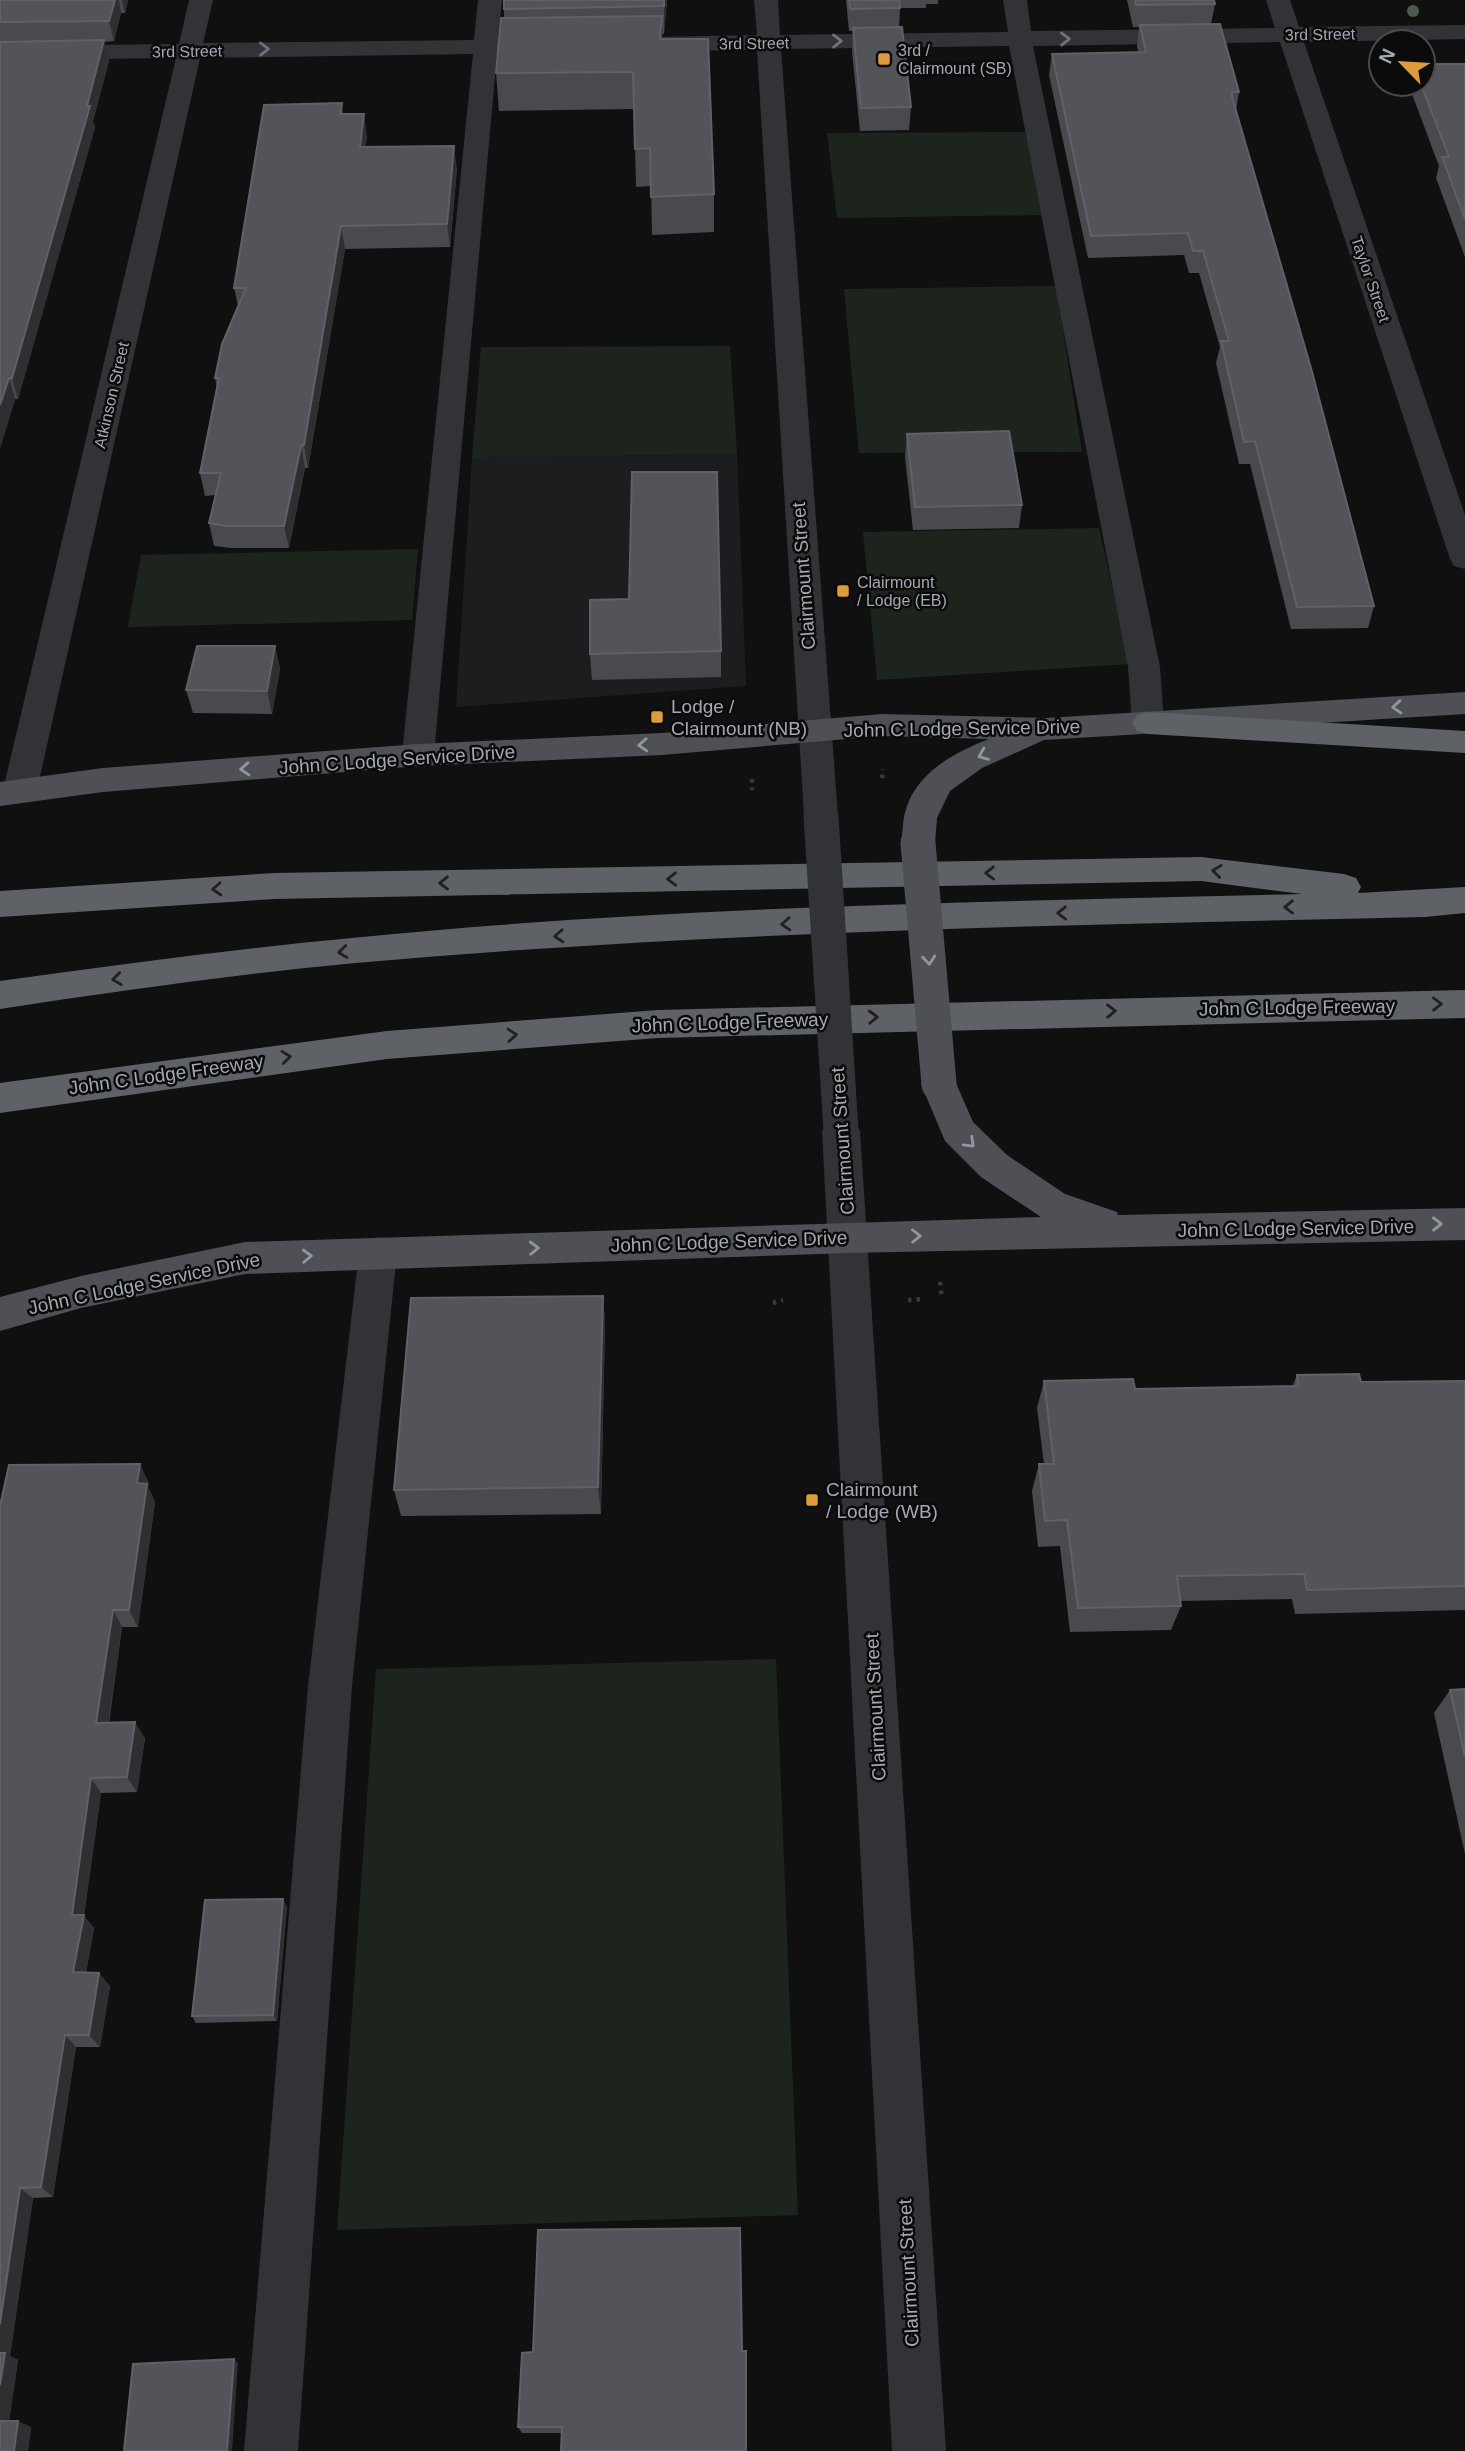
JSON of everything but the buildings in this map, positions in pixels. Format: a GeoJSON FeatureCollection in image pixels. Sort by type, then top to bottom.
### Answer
{"type":"FeatureCollection","features":[{"type":"Feature","properties":{"kind":"highway"},"geometry":{"type":"LineString","coordinates":[[1148,723],[1465,742]]}},
{"type":"Feature","properties":{"kind":"highway"},"geometry":{"type":"LineString","coordinates":[[0,904],[275,886],[1201,869],[1460,900]]}},
{"type":"Feature","properties":{"kind":"highway"},"geometry":{"type":"LineString","coordinates":[[0,995],[410,944],[914,916],[1425,904],[1460,900]]}},
{"type":"Feature","properties":{"kind":"highway","name":"John C Lodge Freeway"},"geometry":{"type":"LineString","coordinates":[[0,1098],[387,1045],[658,1024],[1465,1004]]}},
{"type":"Feature","properties":{"kind":"main road","name":"John C Lodge Service Drive"},"geometry":{"type":"LineString","coordinates":[[10,792],[103,780],[418,755],[662,744],[882,725],[1046,729],[1465,703]]}},
{"type":"Feature","properties":{"kind":"main road"},"geometry":{"type":"LineString","coordinates":[[1046,729],[968,761],[932,787],[918,817],[939,1084],[958,1131],[994,1166],[1051,1205],[1128,1232]]}},
{"type":"Feature","properties":{"kind":"main road","name":"John C Lodge Service Drive"},"geometry":{"type":"LineString","coordinates":[[0,1314],[80,1292],[245,1258],[848,1237],[1465,1224]]}},
{"type":"Feature","properties":{"kind":"street","name":"Atkinson Street"},"geometry":{"type":"LineString","coordinates":[[10,792],[201,0]]}},
{"type":"Feature","properties":{"kind":"street"},"geometry":{"type":"LineString","coordinates":[[418,755],[491,0]]}},
{"type":"Feature","properties":{"kind":"street","name":"Clairmount Street"},"geometry":{"type":"LineString","coordinates":[[766,0],[848,1237],[919,2451]]}},
{"type":"Feature","properties":{"kind":"street"},"geometry":{"type":"LineString","coordinates":[[1015,0],[1019,40],[1144,667],[1148,723]]}},
{"type":"Feature","properties":{"kind":"street","name":"Taylor Street"},"geometry":{"type":"LineString","coordinates":[[1278,0],[1465,559]]}},
{"type":"Feature","properties":{"kind":"street","name":"3rd Street"},"geometry":{"type":"LineString","coordinates":[[638,44],[1465,32]]}},
{"type":"Feature","properties":{"kind":"street","name":"3rd Street"},"geometry":{"type":"LineString","coordinates":[[0,53],[570,45]]}},
{"type":"Feature","properties":{"kind":"street"},"geometry":{"type":"LineString","coordinates":[[271,2451],[330,1686],[378,1253]]}},
{"type":"Feature","properties":{"kind":"path"},"geometry":{"type":"LineString","coordinates":[[882,778],[883,769]]}},
{"type":"Feature","properties":{"kind":"path"},"geometry":{"type":"LineString","coordinates":[[752,779],[752,790]]}},
{"type":"Feature","properties":{"kind":"path"},"geometry":{"type":"LineString","coordinates":[[940,1280],[942,1298]]}},
{"type":"Feature","properties":{"kind":"path"},"geometry":{"type":"LineString","coordinates":[[908,1300],[925,1299]]}},
{"type":"Feature","properties":{"kind":"path"},"geometry":{"type":"LineString","coordinates":[[774,1303],[783,1300]]}},
{"type":"Feature","properties":{"kind":"shaded area"},"geometry":{"type":"Polygon","coordinates":[[[1029,132],[1042,215],[837,218],[827,133],[1029,132]]]}},
{"type":"Feature","properties":{"kind":"shaded area"},"geometry":{"type":"Polygon","coordinates":[[[1056,286],[1082,452],[859,453],[844,289],[1056,286]]]}},
{"type":"Feature","properties":{"kind":"shaded area"},"geometry":{"type":"Polygon","coordinates":[[[730,346],[737,454],[472,458],[481,347],[730,346]]]}},
{"type":"Feature","properties":{"kind":"shaded area"},"geometry":{"type":"Polygon","coordinates":[[[737,454],[746,686],[456,707],[472,458],[737,454]]]}},
{"type":"Feature","properties":{"kind":"shaded area"},"geometry":{"type":"Polygon","coordinates":[[[1099,528],[1130,664],[877,680],[863,532],[1099,528]]]}},
{"type":"Feature","properties":{"kind":"shaded area"},"geometry":{"type":"Polygon","coordinates":[[[418,549],[412,620],[128,627],[141,555],[418,549]]]}},
{"type":"Feature","properties":{"kind":"shaded area"},"geometry":{"type":"Polygon","coordinates":[[[776,1659],[798,2215],[337,2230],[376,1669],[776,1659]]]}},
{"type":"Feature","properties":{"kind":"place","name":"3rd / Clairmount (SB)"},"geometry":{"type":"Point","coordinates":[884,59]}},
{"type":"Feature","properties":{"kind":"place","name":"Clairmount / Lodge (EB)"},"geometry":{"type":"Point","coordinates":[843,591]}},
{"type":"Feature","properties":{"kind":"place","name":"Lodge / Clairmount (NB)"},"geometry":{"type":"Point","coordinates":[657,717]}},
{"type":"Feature","properties":{"kind":"place","name":"Clairmount / Lodge (WB)"},"geometry":{"type":"Point","coordinates":[812,1500]}}]}
